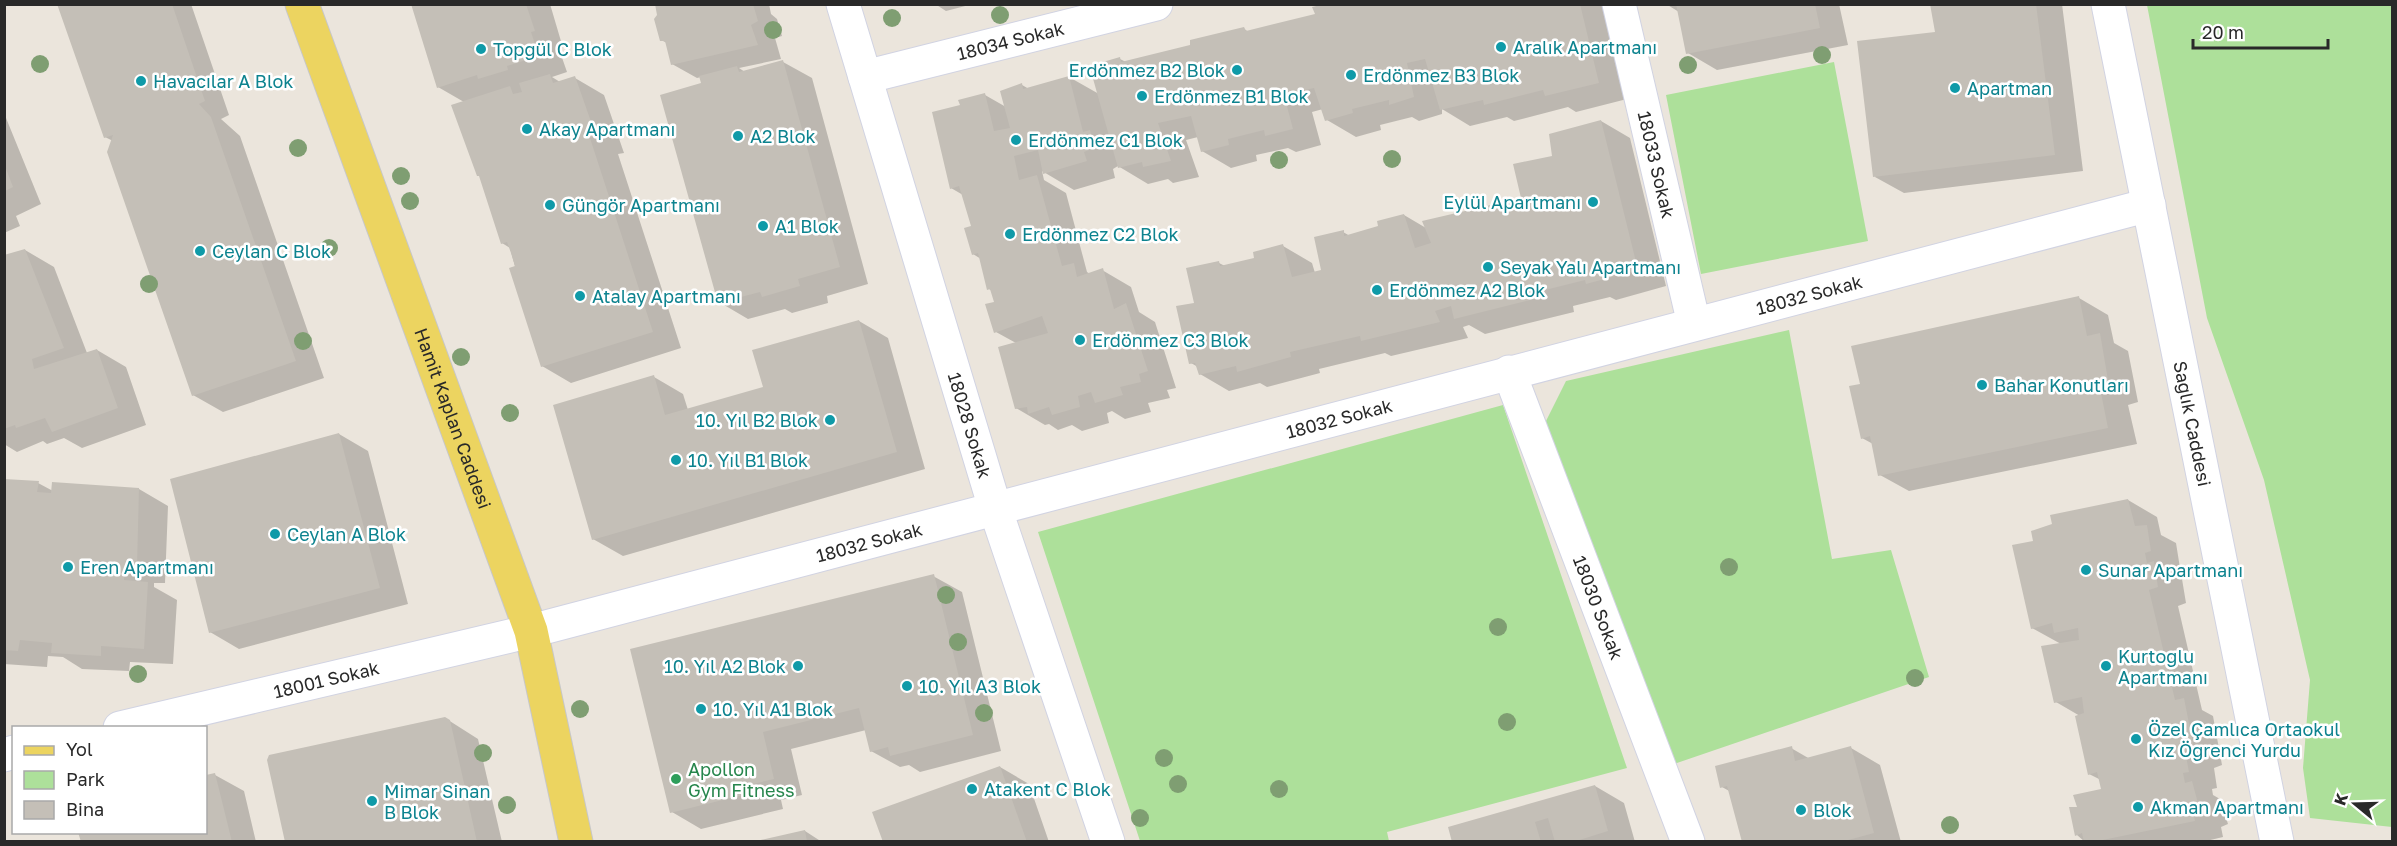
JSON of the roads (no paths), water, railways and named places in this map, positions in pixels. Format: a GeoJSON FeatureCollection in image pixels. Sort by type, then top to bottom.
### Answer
{"type":"FeatureCollection","features":[{"type":"Feature","properties":{"kind":"main road","name":"Hamit Kaplan Caddesi"},"geometry":{"type":"LineString","coordinates":[[302,4],[531,631],[576,842]]}},
{"type":"Feature","properties":{"kind":"street","name":"18028 Sokak"},"geometry":{"type":"LineString","coordinates":[[843,4],[995,508],[1108,842]]}},
{"type":"Feature","properties":{"kind":"street","name":"18034 Sokak"},"geometry":{"type":"LineString","coordinates":[[865,77],[1156,4]]}},
{"type":"Feature","properties":{"kind":"street","name":"18033 Sokak"},"geometry":{"type":"LineString","coordinates":[[1619,4],[1694,324]]}},
{"type":"Feature","properties":{"kind":"street","name":"Sağlık Caddesi"},"geometry":{"type":"LineString","coordinates":[[2108,4],[2277,842]]}},
{"type":"Feature","properties":{"kind":"street","name":"18032 Sokak"},"geometry":{"type":"LineString","coordinates":[[531,631],[2149,205]]}},
{"type":"Feature","properties":{"kind":"street","name":"18030 Sokak"},"geometry":{"type":"LineString","coordinates":[[1509,372],[1688,842]]}},
{"type":"Feature","properties":{"kind":"street","name":"18001 Sokak"},"geometry":{"type":"LineString","coordinates":[[128,726],[531,631]]}},
{"type":"Feature","properties":{"kind":"place","name":"Aralık Apartmanı"},"geometry":{"type":"Point","coordinates":[1501,47]}},
{"type":"Feature","properties":{"kind":"place","name":"Topgül C Blok"},"geometry":{"type":"Point","coordinates":[481,49]}},
{"type":"Feature","properties":{"kind":"place","name":"Erdönmez B2 Blok"},"geometry":{"type":"Point","coordinates":[1237,70]}},
{"type":"Feature","properties":{"kind":"place","name":"Erdönmez B3 Blok"},"geometry":{"type":"Point","coordinates":[1351,75]}},
{"type":"Feature","properties":{"kind":"place","name":"Havacılar A Blok"},"geometry":{"type":"Point","coordinates":[141,81]}},
{"type":"Feature","properties":{"kind":"place","name":"Apartman"},"geometry":{"type":"Point","coordinates":[1955,88]}},
{"type":"Feature","properties":{"kind":"place","name":"Erdönmez B1 Blok"},"geometry":{"type":"Point","coordinates":[1142,96]}},
{"type":"Feature","properties":{"kind":"place","name":"Akay Apartmanı"},"geometry":{"type":"Point","coordinates":[527,129]}},
{"type":"Feature","properties":{"kind":"place","name":"A2 Blok"},"geometry":{"type":"Point","coordinates":[738,136]}},
{"type":"Feature","properties":{"kind":"place","name":"Erdönmez C1 Blok"},"geometry":{"type":"Point","coordinates":[1016,140]}},
{"type":"Feature","properties":{"kind":"place","name":"Eylül Apartmanı"},"geometry":{"type":"Point","coordinates":[1593,202]}},
{"type":"Feature","properties":{"kind":"place","name":"Güngör Apartmanı"},"geometry":{"type":"Point","coordinates":[550,205]}},
{"type":"Feature","properties":{"kind":"place","name":"A1 Blok"},"geometry":{"type":"Point","coordinates":[763,226]}},
{"type":"Feature","properties":{"kind":"place","name":"Erdönmez C2 Blok"},"geometry":{"type":"Point","coordinates":[1010,234]}},
{"type":"Feature","properties":{"kind":"place","name":"Ceylan C Blok"},"geometry":{"type":"Point","coordinates":[200,251]}},
{"type":"Feature","properties":{"kind":"place","name":"Seyak Yalı Apartmanı"},"geometry":{"type":"Point","coordinates":[1488,267]}},
{"type":"Feature","properties":{"kind":"place","name":"Erdönmez A2 Blok"},"geometry":{"type":"Point","coordinates":[1377,290]}},
{"type":"Feature","properties":{"kind":"place","name":"Atalay Apartmanı"},"geometry":{"type":"Point","coordinates":[580,296]}},
{"type":"Feature","properties":{"kind":"place","name":"Erdönmez C3 Blok"},"geometry":{"type":"Point","coordinates":[1080,340]}},
{"type":"Feature","properties":{"kind":"place","name":"Bahar Konutları"},"geometry":{"type":"Point","coordinates":[1982,385]}},
{"type":"Feature","properties":{"kind":"place","name":"10. Yıl B2 Blok"},"geometry":{"type":"Point","coordinates":[830,420]}},
{"type":"Feature","properties":{"kind":"place","name":"10. Yıl B1 Blok"},"geometry":{"type":"Point","coordinates":[676,460]}},
{"type":"Feature","properties":{"kind":"place","name":"Ceylan A Blok"},"geometry":{"type":"Point","coordinates":[275,534]}},
{"type":"Feature","properties":{"kind":"place","name":"Eren Apartmanı"},"geometry":{"type":"Point","coordinates":[68,567]}},
{"type":"Feature","properties":{"kind":"place","name":"Sunar Apartmanı"},"geometry":{"type":"Point","coordinates":[2086,570]}},
{"type":"Feature","properties":{"kind":"place","name":"10. Yıl A2 Blok"},"geometry":{"type":"Point","coordinates":[798,666]}},
{"type":"Feature","properties":{"kind":"place","name":"Kurtoğlu Apartmanı"},"geometry":{"type":"Point","coordinates":[2106,666]}},
{"type":"Feature","properties":{"kind":"place","name":"10. Yıl A3 Blok"},"geometry":{"type":"Point","coordinates":[907,686]}},
{"type":"Feature","properties":{"kind":"place","name":"10. Yıl A1 Blok"},"geometry":{"type":"Point","coordinates":[701,709]}},
{"type":"Feature","properties":{"kind":"place","name":"Özel Çamlıca Ortaokul Kız Öğrenci Yurdu"},"geometry":{"type":"Point","coordinates":[2136,739]}},
{"type":"Feature","properties":{"kind":"place","name":"Apollon Gym Fitness"},"geometry":{"type":"Point","coordinates":[676,779]}},
{"type":"Feature","properties":{"kind":"place","name":"Atakent C Blok"},"geometry":{"type":"Point","coordinates":[972,789]}},
{"type":"Feature","properties":{"kind":"place","name":"Mimar Sinan B Blok"},"geometry":{"type":"Point","coordinates":[372,801]}},
{"type":"Feature","properties":{"kind":"place","name":"Akman Apartmanı"},"geometry":{"type":"Point","coordinates":[2138,807]}},
{"type":"Feature","properties":{"kind":"place","name":"Blok"},"geometry":{"type":"Point","coordinates":[1801,810]}}]}
